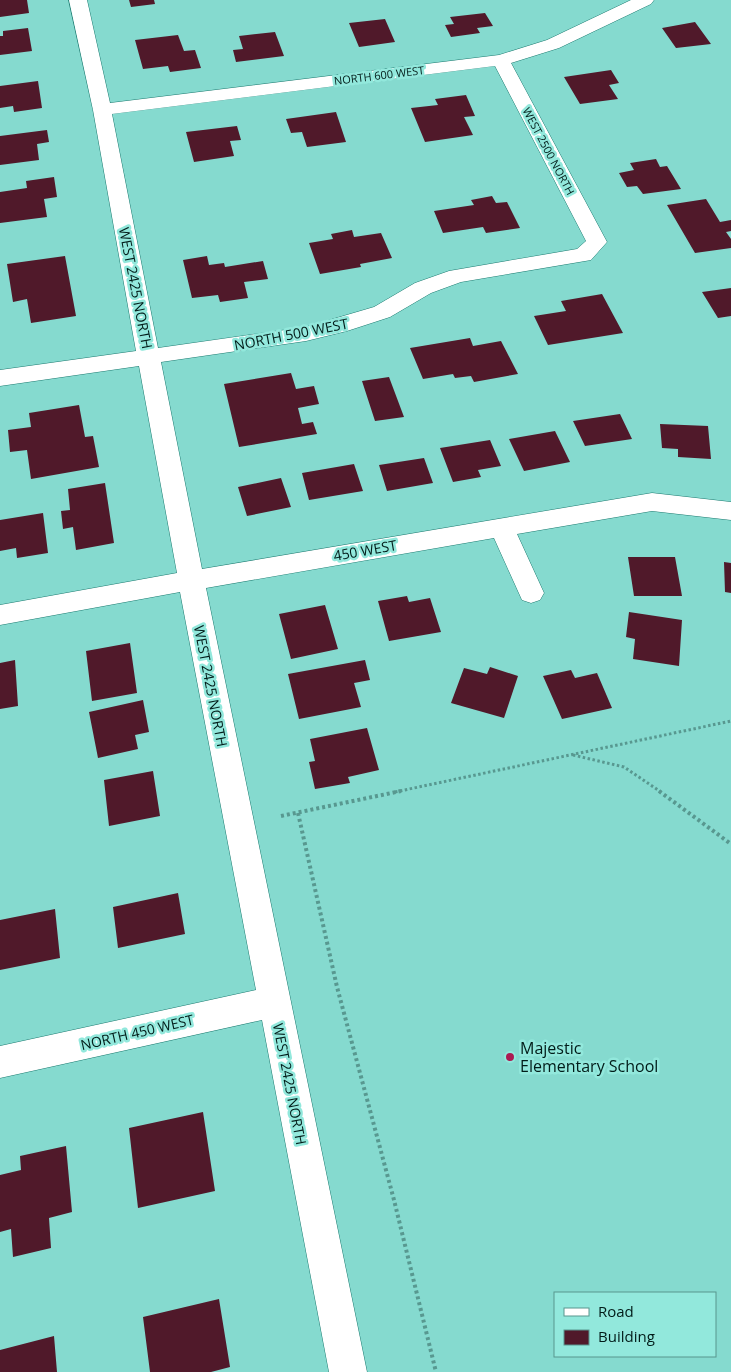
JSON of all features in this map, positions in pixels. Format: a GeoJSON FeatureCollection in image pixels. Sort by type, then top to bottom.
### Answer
{"type":"FeatureCollection","features":[{"type":"Feature","properties":{"kind":"street","name":"WEST 2425 NORTH"},"geometry":{"type":"LineString","coordinates":[[78,0],[102,110],[273,1002],[348,1372]]}},
{"type":"Feature","properties":{"kind":"street","name":"NORTH 600 WEST"},"geometry":{"type":"LineString","coordinates":[[102,110],[501,60],[553,44],[645,0]]}},
{"type":"Feature","properties":{"kind":"street","name":"WEST 2500 NORTH"},"geometry":{"type":"LineString","coordinates":[[501,60],[597,242]]}},
{"type":"Feature","properties":{"kind":"street","name":"NORTH 500 WEST"},"geometry":{"type":"LineString","coordinates":[[0,378],[150,358],[306,334],[347,324],[382,312],[422,288],[457,276],[584,255],[597,242]]}},
{"type":"Feature","properties":{"kind":"street","name":"450 WEST"},"geometry":{"type":"LineString","coordinates":[[0,615],[502,526],[652,502],[731,511]]}},
{"type":"Feature","properties":{"kind":"street"},"geometry":{"type":"LineString","coordinates":[[502,526],[530,593]]}},
{"type":"Feature","properties":{"kind":"street","name":"NORTH 450 WEST"},"geometry":{"type":"LineString","coordinates":[[0,1062],[273,1002]]}},
{"type":"Feature","properties":{"kind":"path"},"geometry":{"type":"LineString","coordinates":[[281,816],[731,721]]}},
{"type":"Feature","properties":{"kind":"path"},"geometry":{"type":"LineString","coordinates":[[572,755],[624,767],[635,773],[731,844]]}},
{"type":"Feature","properties":{"kind":"path"},"geometry":{"type":"LineString","coordinates":[[298,813],[337,987],[394,1200],[436,1372]]}},
{"type":"Feature","properties":{"kind":"building"},"geometry":{"type":"Polygon","coordinates":[[[0,0],[27,0],[29,13],[0,17],[0,0]]]}},
{"type":"Feature","properties":{"kind":"building"},"geometry":{"type":"Polygon","coordinates":[[[129,0],[154,0],[155,4],[131,7],[129,0]]]}},
{"type":"Feature","properties":{"kind":"building"},"geometry":{"type":"Polygon","coordinates":[[[485,13],[493,26],[477,28],[480,33],[451,37],[445,25],[454,24],[450,17],[485,13]]]}},
{"type":"Feature","properties":{"kind":"building"},"geometry":{"type":"Polygon","coordinates":[[[385,19],[395,42],[359,47],[349,23],[385,19]]]}},
{"type":"Feature","properties":{"kind":"building"},"geometry":{"type":"Polygon","coordinates":[[[695,22],[711,44],[676,48],[662,28],[695,22]]]}},
{"type":"Feature","properties":{"kind":"building"},"geometry":{"type":"Polygon","coordinates":[[[28,28],[32,51],[0,55],[0,36],[3,36],[3,31],[28,28]]]}},
{"type":"Feature","properties":{"kind":"building"},"geometry":{"type":"Polygon","coordinates":[[[275,32],[284,56],[236,62],[233,50],[243,49],[239,36],[275,32]]]}},
{"type":"Feature","properties":{"kind":"building"},"geometry":{"type":"Polygon","coordinates":[[[178,35],[184,51],[195,50],[201,68],[170,72],[168,66],[143,69],[135,40],[178,35]]]}},
{"type":"Feature","properties":{"kind":"building"},"geometry":{"type":"Polygon","coordinates":[[[611,70],[619,83],[609,85],[618,99],[580,104],[564,77],[611,70]]]}},
{"type":"Feature","properties":{"kind":"building"},"geometry":{"type":"Polygon","coordinates":[[[38,81],[42,108],[14,112],[13,106],[0,108],[0,86],[38,81]]]}},
{"type":"Feature","properties":{"kind":"building"},"geometry":{"type":"Polygon","coordinates":[[[466,95],[475,116],[464,117],[473,135],[425,142],[411,108],[438,105],[435,99],[466,95]]]}},
{"type":"Feature","properties":{"kind":"building"},"geometry":{"type":"Polygon","coordinates":[[[336,112],[346,142],[307,147],[302,132],[291,133],[286,119],[336,112]]]}},
{"type":"Feature","properties":{"kind":"building"},"geometry":{"type":"Polygon","coordinates":[[[237,126],[241,140],[230,141],[234,156],[194,162],[186,132],[237,126]]]}},
{"type":"Feature","properties":{"kind":"building"},"geometry":{"type":"Polygon","coordinates":[[[47,130],[49,142],[37,144],[39,160],[0,165],[0,136],[47,130]]]}},
{"type":"Feature","properties":{"kind":"building"},"geometry":{"type":"Polygon","coordinates":[[[656,159],[660,167],[667,166],[681,189],[643,194],[637,186],[627,187],[619,173],[634,170],[630,163],[656,159]]]}},
{"type":"Feature","properties":{"kind":"building"},"geometry":{"type":"Polygon","coordinates":[[[54,177],[57,197],[44,199],[47,217],[0,223],[0,192],[27,188],[26,181],[54,177]]]}},
{"type":"Feature","properties":{"kind":"building"},"geometry":{"type":"Polygon","coordinates":[[[492,196],[496,203],[507,202],[520,228],[486,233],[483,227],[443,233],[434,211],[474,205],[471,200],[492,196]]]}},
{"type":"Feature","properties":{"kind":"building"},"geometry":{"type":"Polygon","coordinates":[[[706,199],[720,222],[731,220],[731,231],[726,232],[731,239],[731,248],[695,253],[667,205],[706,199]]]}},
{"type":"Feature","properties":{"kind":"building"},"geometry":{"type":"Polygon","coordinates":[[[352,230],[354,237],[381,233],[392,258],[360,264],[361,267],[320,274],[309,243],[333,239],[331,234],[352,230]]]}},
{"type":"Feature","properties":{"kind":"building"},"geometry":{"type":"Polygon","coordinates":[[[65,256],[76,316],[31,323],[27,299],[13,302],[7,264],[65,256]]]}},
{"type":"Feature","properties":{"kind":"building"},"geometry":{"type":"Polygon","coordinates":[[[207,256],[209,265],[224,263],[225,267],[263,261],[268,279],[244,282],[248,298],[220,302],[218,295],[192,298],[183,260],[207,256]]]}},
{"type":"Feature","properties":{"kind":"building"},"geometry":{"type":"Polygon","coordinates":[[[731,288],[731,316],[718,318],[702,292],[731,288]]]}},
{"type":"Feature","properties":{"kind":"building"},"geometry":{"type":"Polygon","coordinates":[[[602,294],[623,333],[548,345],[534,316],[566,311],[561,301],[602,294]]]}},
{"type":"Feature","properties":{"kind":"building"},"geometry":{"type":"Polygon","coordinates":[[[470,338],[473,346],[501,341],[518,374],[474,382],[471,376],[455,378],[453,374],[423,379],[410,348],[470,338]]]}},
{"type":"Feature","properties":{"kind":"building"},"geometry":{"type":"Polygon","coordinates":[[[291,373],[296,389],[314,386],[319,404],[298,408],[302,424],[313,422],[317,434],[239,447],[224,384],[291,373]]]}},
{"type":"Feature","properties":{"kind":"building"},"geometry":{"type":"Polygon","coordinates":[[[389,377],[404,417],[375,421],[362,381],[389,377]]]}},
{"type":"Feature","properties":{"kind":"building"},"geometry":{"type":"Polygon","coordinates":[[[79,405],[85,437],[93,436],[99,467],[31,479],[27,450],[10,452],[8,430],[31,427],[29,413],[79,405]]]}},
{"type":"Feature","properties":{"kind":"building"},"geometry":{"type":"Polygon","coordinates":[[[620,414],[632,439],[585,446],[573,421],[620,414]]]}},
{"type":"Feature","properties":{"kind":"building"},"geometry":{"type":"Polygon","coordinates":[[[660,424],[708,426],[711,459],[678,457],[678,449],[662,448],[660,424]]]}},
{"type":"Feature","properties":{"kind":"building"},"geometry":{"type":"Polygon","coordinates":[[[555,431],[570,462],[524,471],[509,439],[555,431]]]}},
{"type":"Feature","properties":{"kind":"building"},"geometry":{"type":"Polygon","coordinates":[[[490,440],[501,466],[478,470],[481,477],[453,482],[440,448],[490,440]]]}},
{"type":"Feature","properties":{"kind":"building"},"geometry":{"type":"Polygon","coordinates":[[[424,458],[433,483],[387,491],[379,465],[424,458]]]}},
{"type":"Feature","properties":{"kind":"building"},"geometry":{"type":"Polygon","coordinates":[[[354,464],[363,491],[309,500],[302,473],[354,464]]]}},
{"type":"Feature","properties":{"kind":"building"},"geometry":{"type":"Polygon","coordinates":[[[281,478],[291,507],[247,516],[238,487],[281,478]]]}},
{"type":"Feature","properties":{"kind":"building"},"geometry":{"type":"Polygon","coordinates":[[[105,483],[114,543],[76,550],[73,527],[63,529],[61,511],[70,510],[68,489],[105,483]]]}},
{"type":"Feature","properties":{"kind":"building"},"geometry":{"type":"Polygon","coordinates":[[[43,513],[48,553],[17,558],[16,548],[0,551],[0,520],[43,513]]]}},
{"type":"Feature","properties":{"kind":"building"},"geometry":{"type":"Polygon","coordinates":[[[628,557],[675,557],[682,596],[634,596],[628,557]]]}},
{"type":"Feature","properties":{"kind":"building"},"geometry":{"type":"Polygon","coordinates":[[[724,562],[731,563],[731,593],[725,592],[724,562]]]}},
{"type":"Feature","properties":{"kind":"building"},"geometry":{"type":"Polygon","coordinates":[[[407,596],[409,602],[430,598],[441,632],[389,641],[378,601],[407,596]]]}},
{"type":"Feature","properties":{"kind":"building"},"geometry":{"type":"Polygon","coordinates":[[[325,605],[338,649],[291,659],[279,614],[325,605]]]}},
{"type":"Feature","properties":{"kind":"building"},"geometry":{"type":"Polygon","coordinates":[[[629,612],[682,620],[679,666],[633,659],[635,639],[626,637],[629,612]]]}},
{"type":"Feature","properties":{"kind":"building"},"geometry":{"type":"Polygon","coordinates":[[[130,643],[137,693],[92,701],[86,651],[130,643]]]}},
{"type":"Feature","properties":{"kind":"building"},"geometry":{"type":"Polygon","coordinates":[[[15,660],[18,706],[0,709],[0,663],[15,660]]]}},
{"type":"Feature","properties":{"kind":"building"},"geometry":{"type":"Polygon","coordinates":[[[365,660],[370,680],[354,683],[361,707],[299,719],[288,674],[365,660]]]}},
{"type":"Feature","properties":{"kind":"building"},"geometry":{"type":"Polygon","coordinates":[[[490,667],[518,676],[504,718],[451,703],[464,668],[487,674],[490,667]]]}},
{"type":"Feature","properties":{"kind":"building"},"geometry":{"type":"Polygon","coordinates":[[[571,670],[575,678],[597,673],[612,708],[562,719],[543,676],[571,670]]]}},
{"type":"Feature","properties":{"kind":"building"},"geometry":{"type":"Polygon","coordinates":[[[143,700],[149,732],[135,735],[138,749],[98,758],[89,712],[143,700]]]}},
{"type":"Feature","properties":{"kind":"building"},"geometry":{"type":"Polygon","coordinates":[[[367,728],[379,770],[348,777],[350,783],[315,789],[309,762],[315,761],[310,739],[367,728]]]}},
{"type":"Feature","properties":{"kind":"building"},"geometry":{"type":"Polygon","coordinates":[[[153,771],[160,816],[109,826],[104,780],[153,771]]]}},
{"type":"Feature","properties":{"kind":"building"},"geometry":{"type":"Polygon","coordinates":[[[178,893],[185,934],[118,948],[113,907],[178,893]]]}},
{"type":"Feature","properties":{"kind":"building"},"geometry":{"type":"Polygon","coordinates":[[[55,909],[60,958],[0,970],[0,920],[55,909]]]}},
{"type":"Feature","properties":{"kind":"building"},"geometry":{"type":"Polygon","coordinates":[[[203,1112],[215,1191],[138,1208],[129,1128],[203,1112]]]}},
{"type":"Feature","properties":{"kind":"building"},"geometry":{"type":"Polygon","coordinates":[[[66,1146],[72,1212],[49,1218],[51,1248],[13,1257],[11,1229],[0,1232],[0,1175],[21,1170],[20,1156],[66,1146]]]}},
{"type":"Feature","properties":{"kind":"building"},"geometry":{"type":"Polygon","coordinates":[[[219,1299],[230,1367],[211,1372],[150,1372],[143,1317],[219,1299]]]}},
{"type":"Feature","properties":{"kind":"building"},"geometry":{"type":"Polygon","coordinates":[[[54,1336],[57,1372],[0,1372],[0,1350],[54,1336]]]}},
{"type":"Feature","properties":{"kind":"place","name":"Majestic Elementary School"},"geometry":{"type":"Point","coordinates":[510,1057]}}]}
